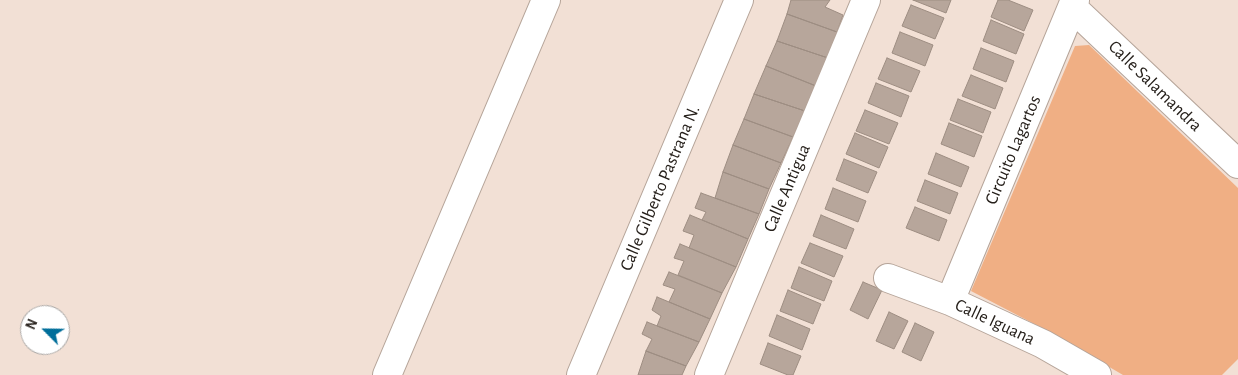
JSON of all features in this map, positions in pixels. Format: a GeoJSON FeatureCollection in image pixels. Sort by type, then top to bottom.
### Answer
{"type":"FeatureCollection","features":[{"type":"Feature","properties":{"kind":"street"},"geometry":{"type":"LineString","coordinates":[[387,375],[546,0]]}},
{"type":"Feature","properties":{"kind":"street","name":"Calle Gilberto Pastrana N."},"geometry":{"type":"LineString","coordinates":[[581,375],[739,0]]}},
{"type":"Feature","properties":{"kind":"street","name":"Calle Antigua"},"geometry":{"type":"LineString","coordinates":[[709,375],[866,0]]}},
{"type":"Feature","properties":{"kind":"street","name":"Calle Salamandra"},"geometry":{"type":"LineString","coordinates":[[1074,3],[1238,164]]}},
{"type":"Feature","properties":{"kind":"street","name":"Circuito Lagartos"},"geometry":{"type":"LineString","coordinates":[[950,300],[1074,3]]}},
{"type":"Feature","properties":{"kind":"street","name":"Calle Iguana"},"geometry":{"type":"LineString","coordinates":[[888,278],[950,300],[1043,344],[1097,375]]}},
{"type":"Feature","properties":{"kind":"shaded area"},"geometry":{"type":"Polygon","coordinates":[[[1089,45],[1238,188],[1238,359],[1222,375],[1123,375],[1048,331],[971,291],[1075,46],[1089,45]]]}},
{"type":"Feature","properties":{"kind":"building"},"geometry":{"type":"Polygon","coordinates":[[[791,0],[830,0],[825,7],[843,15],[837,32],[787,14],[791,0]]]}},
{"type":"Feature","properties":{"kind":"building"},"geometry":{"type":"Polygon","coordinates":[[[913,0],[951,0],[946,13],[913,0]]]}},
{"type":"Feature","properties":{"kind":"building"},"geometry":{"type":"Polygon","coordinates":[[[998,0],[1008,0],[1033,10],[1024,31],[991,17],[998,0]]]}},
{"type":"Feature","properties":{"kind":"building"},"geometry":{"type":"Polygon","coordinates":[[[911,5],[944,18],[935,39],[902,26],[911,5]]]}},
{"type":"Feature","properties":{"kind":"building"},"geometry":{"type":"Polygon","coordinates":[[[787,14],[837,32],[828,58],[777,41],[787,14]]]}},
{"type":"Feature","properties":{"kind":"building"},"geometry":{"type":"Polygon","coordinates":[[[991,20],[1024,34],[1016,54],[983,41],[991,20]]]}},
{"type":"Feature","properties":{"kind":"building"},"geometry":{"type":"Polygon","coordinates":[[[900,32],[933,45],[925,66],[892,53],[900,32]]]}},
{"type":"Feature","properties":{"kind":"building"},"geometry":{"type":"Polygon","coordinates":[[[777,41],[828,58],[816,86],[766,66],[777,41]]]}},
{"type":"Feature","properties":{"kind":"building"},"geometry":{"type":"Polygon","coordinates":[[[981,48],[1014,61],[1006,82],[973,69],[981,48]]]}},
{"type":"Feature","properties":{"kind":"building"},"geometry":{"type":"Polygon","coordinates":[[[887,58],[920,71],[911,92],[878,79],[887,58]]]}},
{"type":"Feature","properties":{"kind":"building"},"geometry":{"type":"Polygon","coordinates":[[[766,66],[816,86],[805,111],[754,94],[766,66]]]}},
{"type":"Feature","properties":{"kind":"building"},"geometry":{"type":"Polygon","coordinates":[[[971,75],[1003,88],[995,109],[962,96],[971,75]]]}},
{"type":"Feature","properties":{"kind":"building"},"geometry":{"type":"Polygon","coordinates":[[[876,83],[909,96],[901,117],[868,103],[876,83]]]}},
{"type":"Feature","properties":{"kind":"building"},"geometry":{"type":"Polygon","coordinates":[[[754,94],[805,111],[793,137],[744,119],[754,94]]]}},
{"type":"Feature","properties":{"kind":"building"},"geometry":{"type":"Polygon","coordinates":[[[958,99],[991,112],[983,133],[950,120],[958,99]]]}},
{"type":"Feature","properties":{"kind":"building"},"geometry":{"type":"Polygon","coordinates":[[[865,110],[898,123],[889,144],[856,131],[865,110]]]}},
{"type":"Feature","properties":{"kind":"building"},"geometry":{"type":"Polygon","coordinates":[[[744,119],[793,137],[781,163],[733,145],[744,119]]]}},
{"type":"Feature","properties":{"kind":"building"},"geometry":{"type":"Polygon","coordinates":[[[949,123],[982,136],[974,157],[941,144],[949,123]]]}},
{"type":"Feature","properties":{"kind":"building"},"geometry":{"type":"Polygon","coordinates":[[[855,133],[888,147],[879,168],[846,154],[855,133]]]}},
{"type":"Feature","properties":{"kind":"building"},"geometry":{"type":"Polygon","coordinates":[[[733,145],[781,163],[769,189],[723,172],[733,145]]]}},
{"type":"Feature","properties":{"kind":"building"},"geometry":{"type":"Polygon","coordinates":[[[936,153],[969,167],[961,187],[928,174],[936,153]]]}},
{"type":"Feature","properties":{"kind":"building"},"geometry":{"type":"Polygon","coordinates":[[[844,159],[877,172],[868,193],[836,180],[844,159]]]}},
{"type":"Feature","properties":{"kind":"building"},"geometry":{"type":"Polygon","coordinates":[[[723,172],[769,189],[759,214],[715,198],[723,172]]]}},
{"type":"Feature","properties":{"kind":"building"},"geometry":{"type":"Polygon","coordinates":[[[925,180],[958,193],[950,214],[917,201],[925,180]]]}},
{"type":"Feature","properties":{"kind":"building"},"geometry":{"type":"Polygon","coordinates":[[[833,188],[866,201],[858,222],[825,209],[833,188]]]}},
{"type":"Feature","properties":{"kind":"building"},"geometry":{"type":"Polygon","coordinates":[[[701,193],[759,214],[748,239],[702,220],[706,212],[695,208],[701,193]]]}},
{"type":"Feature","properties":{"kind":"building"},"geometry":{"type":"Polygon","coordinates":[[[915,207],[947,220],[939,241],[906,228],[915,207]]]}},
{"type":"Feature","properties":{"kind":"building"},"geometry":{"type":"Polygon","coordinates":[[[690,215],[748,239],[736,267],[689,248],[694,235],[683,231],[690,215]]]}},
{"type":"Feature","properties":{"kind":"building"},"geometry":{"type":"Polygon","coordinates":[[[821,215],[854,229],[846,249],[813,236],[821,215]]]}},
{"type":"Feature","properties":{"kind":"building"},"geometry":{"type":"Polygon","coordinates":[[[810,243],[843,256],[834,277],[801,263],[810,243]]]}},
{"type":"Feature","properties":{"kind":"building"},"geometry":{"type":"Polygon","coordinates":[[[680,244],[736,267],[722,293],[678,275],[684,261],[674,258],[680,244]]]}},
{"type":"Feature","properties":{"kind":"building"},"geometry":{"type":"Polygon","coordinates":[[[799,267],[832,281],[824,301],[791,288],[799,267]]]}},
{"type":"Feature","properties":{"kind":"building"},"geometry":{"type":"Polygon","coordinates":[[[669,272],[722,293],[710,319],[669,302],[675,289],[663,285],[669,272]]]}},
{"type":"Feature","properties":{"kind":"building"},"geometry":{"type":"Polygon","coordinates":[[[863,282],[882,290],[868,319],[850,310],[863,282]]]}},
{"type":"Feature","properties":{"kind":"building"},"geometry":{"type":"Polygon","coordinates":[[[788,290],[821,304],[813,324],[780,311],[788,290]]]}},
{"type":"Feature","properties":{"kind":"building"},"geometry":{"type":"Polygon","coordinates":[[[657,297],[710,319],[699,342],[657,326],[661,316],[652,310],[657,297]]]}},
{"type":"Feature","properties":{"kind":"building"},"geometry":{"type":"Polygon","coordinates":[[[889,312],[908,321],[894,349],[876,341],[889,312]]]}},
{"type":"Feature","properties":{"kind":"building"},"geometry":{"type":"Polygon","coordinates":[[[777,315],[810,329],[802,350],[769,336],[777,315]]]}},
{"type":"Feature","properties":{"kind":"building"},"geometry":{"type":"Polygon","coordinates":[[[647,322],[699,342],[686,366],[646,351],[652,339],[642,334],[647,322]]]}},
{"type":"Feature","properties":{"kind":"building"},"geometry":{"type":"Polygon","coordinates":[[[915,323],[934,332],[921,361],[902,352],[915,323]]]}},
{"type":"Feature","properties":{"kind":"building"},"geometry":{"type":"Polygon","coordinates":[[[768,343],[801,356],[793,375],[788,375],[760,364],[768,343]]]}},
{"type":"Feature","properties":{"kind":"building"},"geometry":{"type":"Polygon","coordinates":[[[646,351],[686,366],[682,375],[638,375],[646,351]]]}}]}
